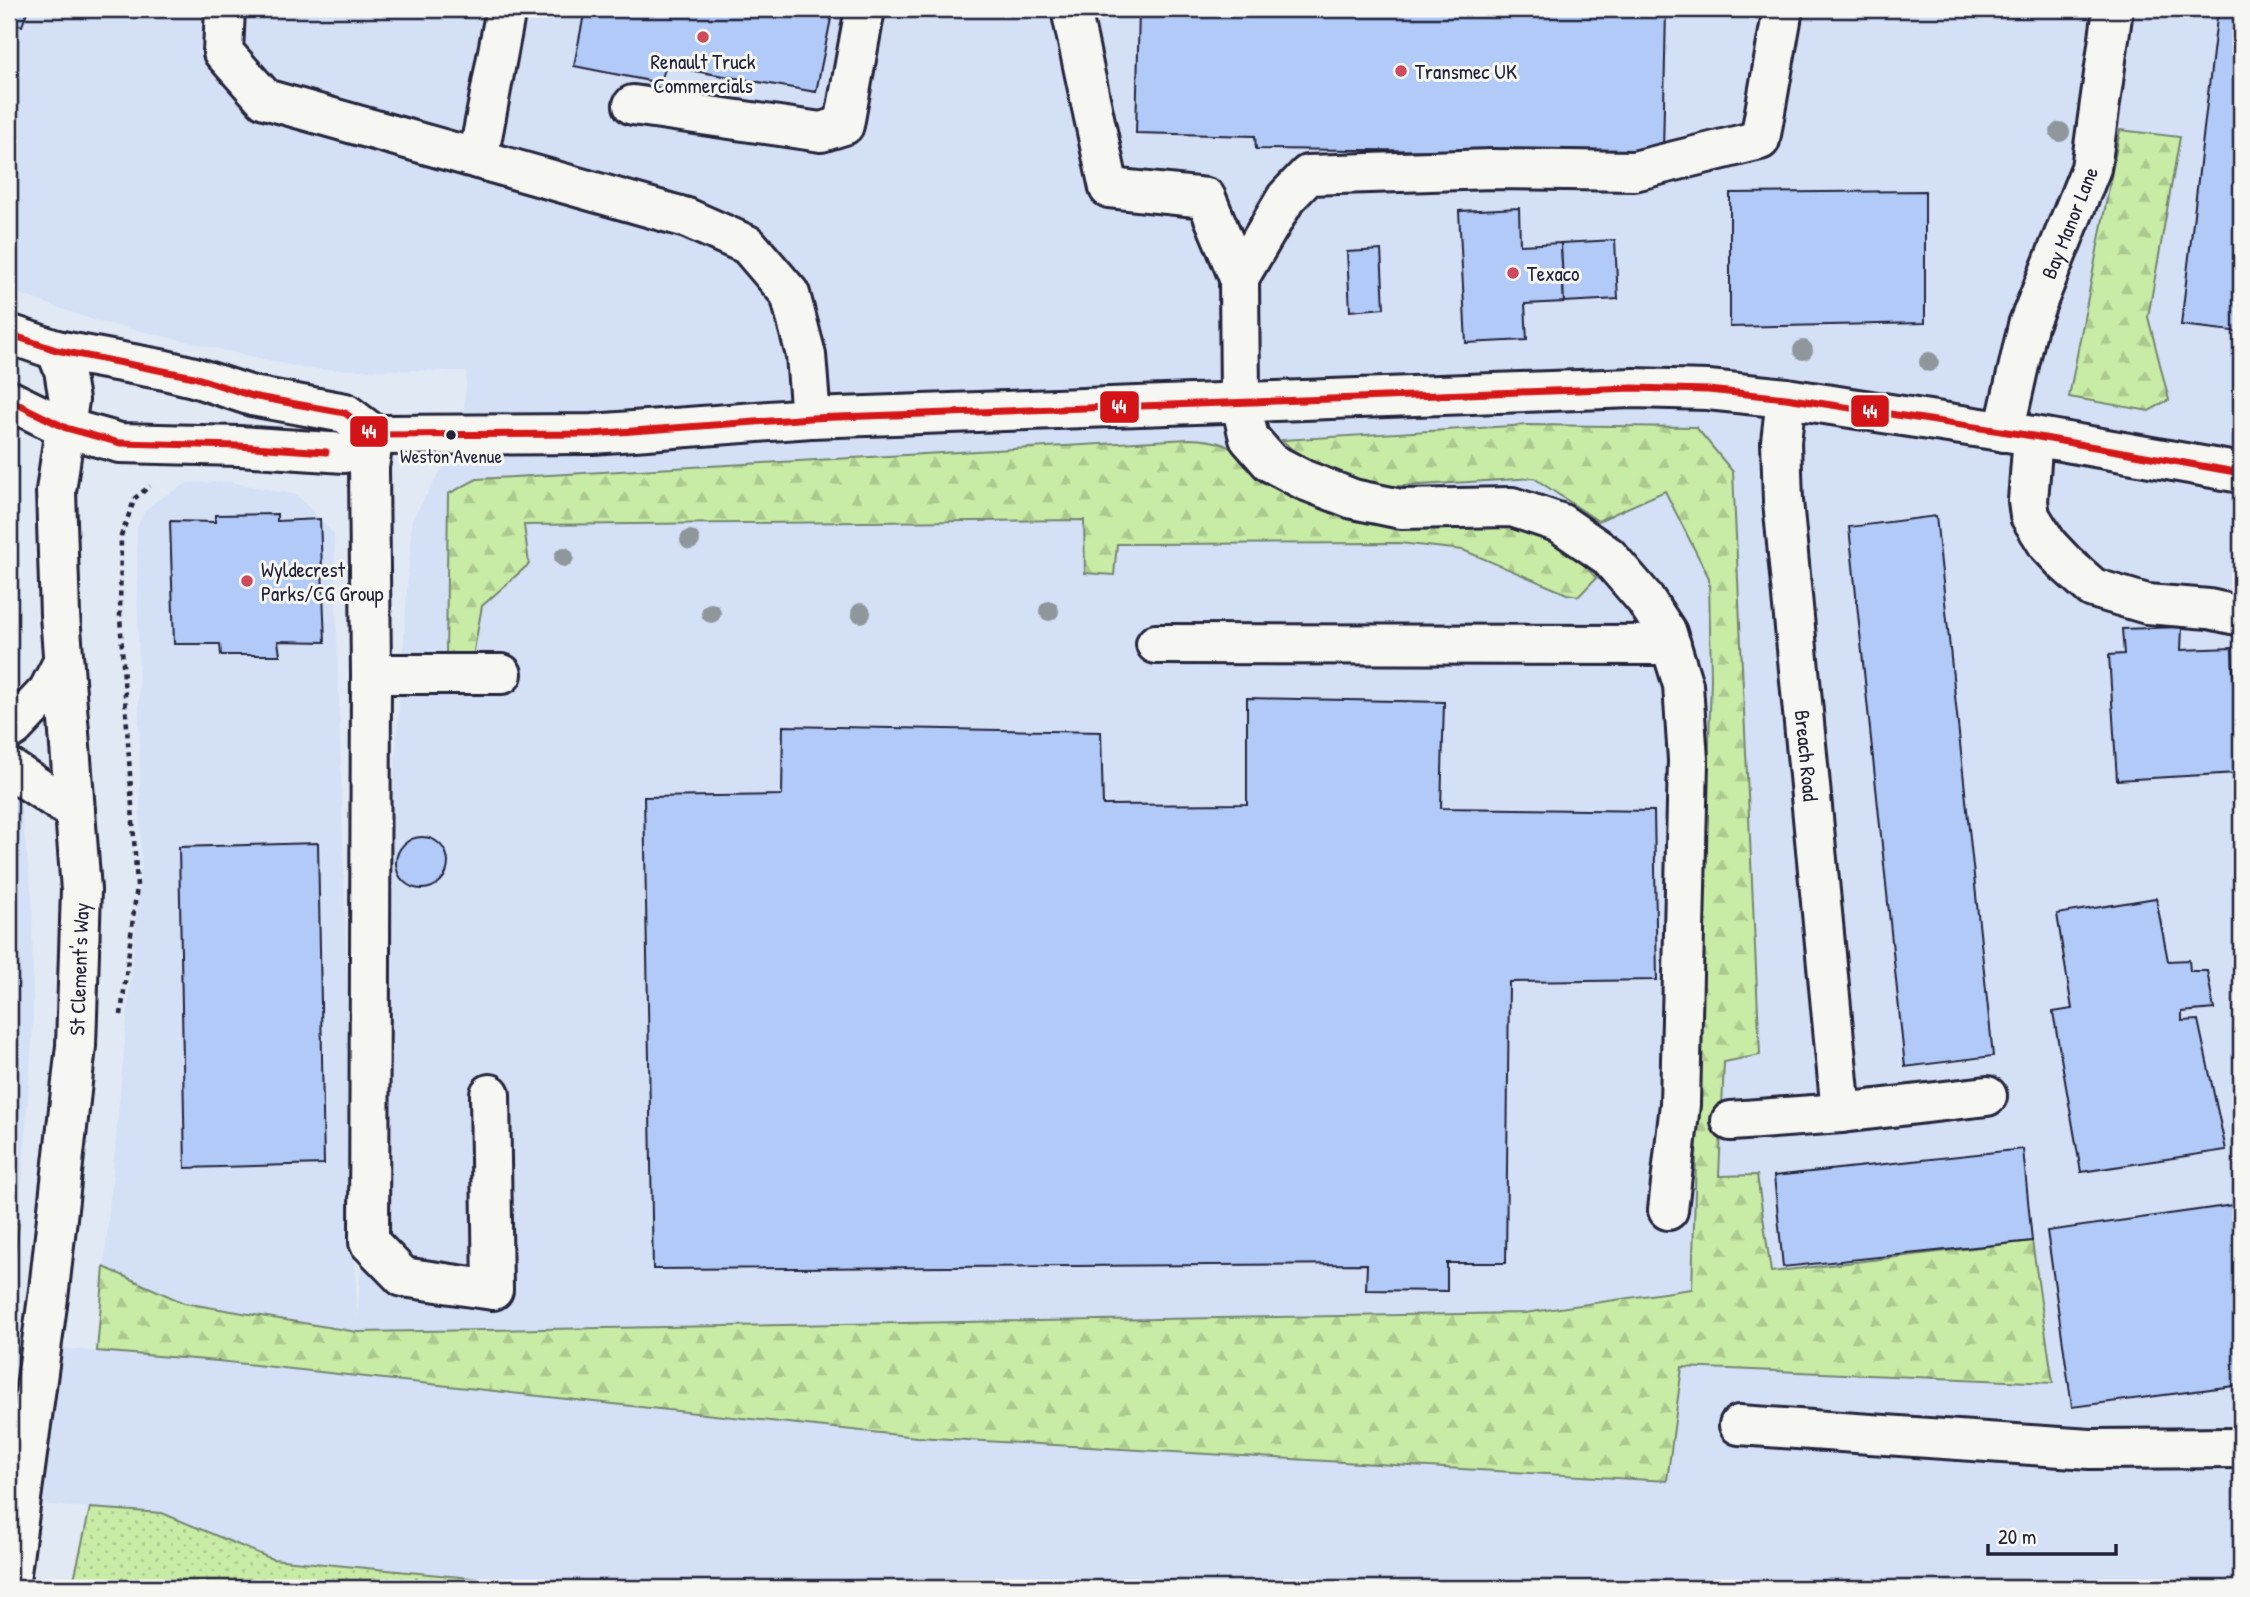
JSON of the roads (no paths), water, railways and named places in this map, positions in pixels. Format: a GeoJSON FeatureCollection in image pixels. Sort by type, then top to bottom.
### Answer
{"type":"FeatureCollection","features":[{"type":"Feature","properties":{"kind":"street"},"geometry":{"type":"LineString","coordinates":[[225,9],[223,52],[265,99],[687,218],[748,244],[790,294],[806,355],[811,418]]}},
{"type":"Feature","properties":{"kind":"street"},"geometry":{"type":"LineString","coordinates":[[478,159],[506,9]]}},
{"type":"Feature","properties":{"kind":"street"},"geometry":{"type":"LineString","coordinates":[[633,105],[821,132],[844,125],[865,9]]}},
{"type":"Feature","properties":{"kind":"street"},"geometry":{"type":"LineString","coordinates":[[1071,9],[1109,188],[1206,198],[1239,278],[1240,400],[1249,438],[1270,462],[1304,480],[1353,499],[1401,509],[1512,507],[1560,523],[1608,556],[1645,599],[1667,633],[1683,685],[1688,760],[1679,1104],[1668,1210]]}},
{"type":"Feature","properties":{"kind":"street"},"geometry":{"type":"LineString","coordinates":[[1239,278],[1286,198],[1308,176],[1492,169],[1634,170],[1760,140],[1783,9]]}},
{"type":"Feature","properties":{"kind":"street","name":"Bay Manor Lane"},"geometry":{"type":"LineString","coordinates":[[2113,9],[2091,168],[2028,325],[2018,434],[2030,516],[2048,545],[2093,588],[2147,604],[2209,609],[2241,616]]}},
{"type":"Feature","properties":{"kind":"street"},"geometry":{"type":"LineString","coordinates":[[9,334],[56,350],[165,370],[252,396],[345,413],[374,435]]}},
{"type":"Feature","properties":{"kind":"street","name":"St Clement's Way"},"geometry":{"type":"LineString","coordinates":[[10,1583],[49,1290],[76,1046],[81,890],[60,615],[56,491],[69,400],[64,370],[56,350]]}},
{"type":"Feature","properties":{"kind":"street"},"geometry":{"type":"LineString","coordinates":[[9,400],[66,428],[120,443],[239,446],[345,453],[374,435],[592,434],[811,418],[1240,400],[1633,388],[1708,390],[1786,398],[2018,434],[2241,473]]}},
{"type":"Feature","properties":{"kind":"street","name":"Breach Road"},"geometry":{"type":"LineString","coordinates":[[1786,398],[1781,442],[1783,501],[1841,1113]]}},
{"type":"Feature","properties":{"kind":"street"},"geometry":{"type":"LineString","coordinates":[[374,435],[369,467],[369,1242],[403,1277],[493,1290],[491,1094]]}},
{"type":"Feature","properties":{"kind":"street"},"geometry":{"type":"LineString","coordinates":[[1156,644],[1671,645]]}},
{"type":"Feature","properties":{"kind":"street"},"geometry":{"type":"LineString","coordinates":[[9,730],[15,727],[48,691],[63,662]]}},
{"type":"Feature","properties":{"kind":"street"},"geometry":{"type":"LineString","coordinates":[[371,674],[502,674]]}},
{"type":"Feature","properties":{"kind":"street"},"geometry":{"type":"LineString","coordinates":[[9,768],[75,812]]}},
{"type":"Feature","properties":{"kind":"street"},"geometry":{"type":"LineString","coordinates":[[1731,1121],[1841,1113],[1987,1096]]}},
{"type":"Feature","properties":{"kind":"street"},"geometry":{"type":"LineString","coordinates":[[1739,1425],[2090,1449],[2241,1448]]}},
{"type":"Feature","properties":{"kind":"place","name":"Renault Truck Commercials"},"geometry":{"type":"Point","coordinates":[703,37]}},
{"type":"Feature","properties":{"kind":"place","name":"Transmec UK"},"geometry":{"type":"Point","coordinates":[1401,71]}},
{"type":"Feature","properties":{"kind":"place","name":"Texaco"},"geometry":{"type":"Point","coordinates":[1513,273]}},
{"type":"Feature","properties":{"kind":"place","name":"Weston Avenue"},"geometry":{"type":"Point","coordinates":[451,435]}},
{"type":"Feature","properties":{"kind":"place","name":"Wyldecrest Parks/CG Group"},"geometry":{"type":"Point","coordinates":[247,581]}}]}
